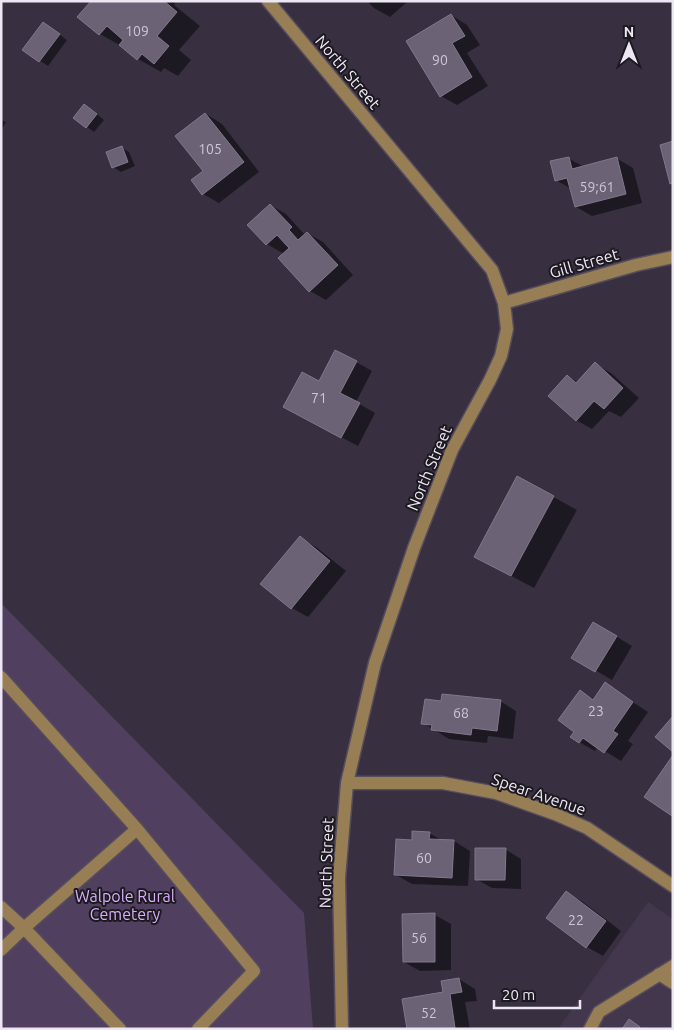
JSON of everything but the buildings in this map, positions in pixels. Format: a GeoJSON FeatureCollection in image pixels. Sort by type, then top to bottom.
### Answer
{"type":"FeatureCollection","features":[{"type":"Feature","properties":{"kind":"street","name":"North Street"},"geometry":{"type":"LineString","coordinates":[[268,1],[492,270],[504,302],[507,329],[501,356],[452,450],[414,548],[375,663],[347,783],[339,878],[342,1029]]}},
{"type":"Feature","properties":{"kind":"street","name":"Gill Street"},"geometry":{"type":"LineString","coordinates":[[504,302],[636,265],[673,257]]}},
{"type":"Feature","properties":{"kind":"street"},"geometry":{"type":"LineString","coordinates":[[1,677],[137,829],[254,971],[198,1029]]}},
{"type":"Feature","properties":{"kind":"street","name":"Spear Avenue"},"geometry":{"type":"LineString","coordinates":[[347,783],[442,783],[496,793],[556,814],[587,828],[673,886]]}},
{"type":"Feature","properties":{"kind":"street"},"geometry":{"type":"LineString","coordinates":[[1,950],[137,829]]}},
{"type":"Feature","properties":{"kind":"street"},"geometry":{"type":"LineString","coordinates":[[1,907],[24,928],[120,1029]]}},
{"type":"Feature","properties":{"kind":"street"},"geometry":{"type":"LineString","coordinates":[[590,1029],[599,1012],[673,966]]}},
{"type":"Feature","properties":{"kind":"street"},"geometry":{"type":"LineString","coordinates":[[659,974],[673,983]]}},
{"type":"Feature","properties":{"kind":"shaded area"},"geometry":{"type":"Polygon","coordinates":[[[648,902],[673,919],[673,1029],[558,1029],[648,902]]]}},
{"type":"Feature","properties":{"kind":"green space","name":"Walpole Rural Cemetery"},"geometry":{"type":"Polygon","coordinates":[[[1,603],[304,913],[313,1029],[1,1029],[1,603]]]}}]}
